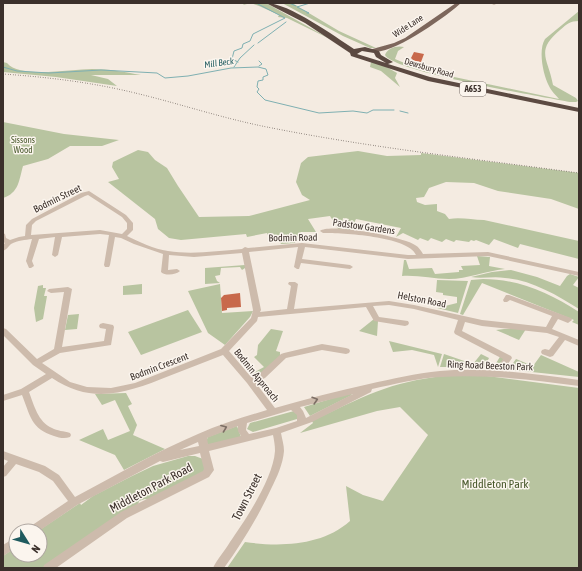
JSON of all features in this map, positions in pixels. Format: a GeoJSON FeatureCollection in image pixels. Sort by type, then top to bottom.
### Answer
{"type":"FeatureCollection","features":[{"type":"Feature","properties":{"kind":"highway","name":"Dewsbury Road"},"geometry":{"type":"LineString","coordinates":[[269,3],[313,26],[354,52],[353,55],[356,57],[369,59],[428,79],[579,110]]}},
{"type":"Feature","properties":{"kind":"highway"},"geometry":{"type":"LineString","coordinates":[[277,3],[364,49],[372,50]]}},
{"type":"Feature","properties":{"kind":"highway"},"geometry":{"type":"LineString","coordinates":[[354,52],[364,49]]}},
{"type":"Feature","properties":{"kind":"highway","name":"Dewsbury Road"},"geometry":{"type":"LineString","coordinates":[[372,50],[378,56],[390,62],[444,79],[579,106]]}},
{"type":"Feature","properties":{"kind":"highway"},"geometry":{"type":"LineString","coordinates":[[369,59],[378,56]]}},
{"type":"Feature","properties":{"kind":"main road","name":"Wide Lane"},"geometry":{"type":"LineString","coordinates":[[378,56],[387,48],[412,36],[459,3]]}},
{"type":"Feature","properties":{"kind":"main road","name":"Wide Lane"},"geometry":{"type":"LineString","coordinates":[[372,50],[387,48]]}},
{"type":"Feature","properties":{"kind":"main road"},"geometry":{"type":"LineString","coordinates":[[387,48],[384,54],[390,62]]}},
{"type":"Feature","properties":{"kind":"street"},"geometry":{"type":"LineString","coordinates":[[553,3],[570,3]]}},
{"type":"Feature","properties":{"kind":"street","name":"Bodmin Street"},"geometry":{"type":"LineString","coordinates":[[28,238],[29,225],[34,220],[83,194],[90,193],[118,212],[130,223],[130,230],[124,236]]}},
{"type":"Feature","properties":{"kind":"street","name":"Padstow Gardens"},"geometry":{"type":"LineString","coordinates":[[323,231],[342,232],[396,240],[414,247],[420,256]]}},
{"type":"Feature","properties":{"kind":"street","name":"Bodmin Road"},"geometry":{"type":"LineString","coordinates":[[9,243],[36,237],[100,232],[124,236],[136,243],[166,253],[194,254],[302,245],[420,256],[476,253],[492,254],[579,274]]}},
{"type":"Feature","properties":{"kind":"street"},"geometry":{"type":"LineString","coordinates":[[108,265],[112,234]]}},
{"type":"Feature","properties":{"kind":"street"},"geometry":{"type":"LineString","coordinates":[[3,235],[3,239],[9,243],[3,249]]}},
{"type":"Feature","properties":{"kind":"street"},"geometry":{"type":"LineString","coordinates":[[56,255],[59,235]]}},
{"type":"Feature","properties":{"kind":"street"},"geometry":{"type":"LineString","coordinates":[[31,266],[29,261],[36,237]]}},
{"type":"Feature","properties":{"kind":"street"},"geometry":{"type":"LineString","coordinates":[[302,245],[298,264],[350,267]]}},
{"type":"Feature","properties":{"kind":"street"},"geometry":{"type":"LineString","coordinates":[[245,249],[256,315]]}},
{"type":"Feature","properties":{"kind":"street"},"geometry":{"type":"LineString","coordinates":[[166,253],[164,272],[177,271]]}},
{"type":"Feature","properties":{"kind":"street"},"geometry":{"type":"LineString","coordinates":[[290,312],[296,284],[291,284]]}},
{"type":"Feature","properties":{"kind":"street"},"geometry":{"type":"LineString","coordinates":[[51,291],[68,289],[58,350]]}},
{"type":"Feature","properties":{"kind":"street"},"geometry":{"type":"LineString","coordinates":[[507,300],[509,297],[568,320]]}},
{"type":"Feature","properties":{"kind":"street","name":"Helston Road"},"geometry":{"type":"LineString","coordinates":[[256,315],[389,303],[500,326],[548,330],[579,343]]}},
{"type":"Feature","properties":{"kind":"street"},"geometry":{"type":"LineString","coordinates":[[368,304],[377,319],[404,323]]}},
{"type":"Feature","properties":{"kind":"street","name":"Bodmin Crescent"},"geometry":{"type":"LineString","coordinates":[[3,331],[36,363],[51,375],[67,384],[87,390],[111,391],[136,386],[224,351],[256,315]]}},
{"type":"Feature","properties":{"kind":"street"},"geometry":{"type":"LineString","coordinates":[[548,330],[556,315]]}},
{"type":"Feature","properties":{"kind":"street"},"geometry":{"type":"LineString","coordinates":[[462,319],[458,332],[508,358],[505,362]]}},
{"type":"Feature","properties":{"kind":"street"},"geometry":{"type":"LineString","coordinates":[[36,363],[58,350],[108,343],[110,327],[104,326]]}},
{"type":"Feature","properties":{"kind":"street"},"geometry":{"type":"LineString","coordinates":[[545,352],[550,354],[563,336]]}},
{"type":"Feature","properties":{"kind":"street"},"geometry":{"type":"LineString","coordinates":[[250,381],[262,376],[284,356],[322,347],[346,351]]}},
{"type":"Feature","properties":{"kind":"street","name":"Bodmin Approach"},"geometry":{"type":"LineString","coordinates":[[224,351],[250,381],[273,412]]}},
{"type":"Feature","properties":{"kind":"street","name":"Ring Road Beeston Park"},"geometry":{"type":"LineString","coordinates":[[273,412],[317,399],[433,374],[463,373],[513,375],[579,383]]}},
{"type":"Feature","properties":{"kind":"street"},"geometry":{"type":"LineString","coordinates":[[3,398],[24,391],[51,375]]}},
{"type":"Feature","properties":{"kind":"street","name":"Ring Road Beeston Park"},"geometry":{"type":"LineString","coordinates":[[276,431],[301,423],[377,385]]}},
{"type":"Feature","properties":{"kind":"street"},"geometry":{"type":"LineString","coordinates":[[24,391],[40,427],[52,434],[67,435]]}},
{"type":"Feature","properties":{"kind":"street"},"geometry":{"type":"LineString","coordinates":[[292,407],[300,411],[302,416],[301,423]]}},
{"type":"Feature","properties":{"kind":"street","name":"Middleton Park Road"},"geometry":{"type":"LineString","coordinates":[[43,523],[74,502],[202,436],[273,412]]}},
{"type":"Feature","properties":{"kind":"street"},"geometry":{"type":"LineString","coordinates":[[243,421],[242,431],[247,438]]}},
{"type":"Feature","properties":{"kind":"street","name":"Middleton Park Road"},"geometry":{"type":"LineString","coordinates":[[156,460],[276,431]]}},
{"type":"Feature","properties":{"kind":"street","name":"Town Street"},"geometry":{"type":"LineString","coordinates":[[218,568],[246,526],[271,478],[279,454],[279,444],[276,431]]}},
{"type":"Feature","properties":{"kind":"street","name":"Middleton Park Road"},"geometry":{"type":"LineString","coordinates":[[48,568],[124,515],[206,474],[210,470],[202,436]]}},
{"type":"Feature","properties":{"kind":"street"},"geometry":{"type":"LineString","coordinates":[[3,455],[42,469],[56,478],[74,502]]}},
{"type":"Feature","properties":{"kind":"street"},"geometry":{"type":"LineString","coordinates":[[3,473],[15,459]]}},
{"type":"Feature","properties":{"kind":"green space"},"geometry":{"type":"Polygon","coordinates":[[[251,3],[266,3],[332,40],[287,18],[278,17],[279,15],[251,3]]]}},
{"type":"Feature","properties":{"kind":"green space"},"geometry":{"type":"Polygon","coordinates":[[[282,3],[292,3],[339,31],[376,48],[370,48],[343,36],[282,3]]]}},
{"type":"Feature","properties":{"kind":"green space"},"geometry":{"type":"Polygon","coordinates":[[[579,11],[579,21],[569,23],[562,28],[552,37],[545,50],[546,61],[553,85],[576,98],[578,101],[576,102],[502,89],[441,76],[394,62],[385,55],[393,48],[398,46],[404,47],[398,51],[395,59],[421,70],[559,99],[550,88],[545,76],[542,62],[543,44],[545,39],[579,11]]]}},
{"type":"Feature","properties":{"kind":"green space"},"geometry":{"type":"Polygon","coordinates":[[[3,62],[23,71],[47,72],[98,69],[141,75],[91,75],[108,79],[117,86],[56,77],[3,72],[3,62]]]}},
{"type":"Feature","properties":{"kind":"green space"},"geometry":{"type":"Polygon","coordinates":[[[371,62],[383,65],[397,73],[395,78],[400,87],[381,71],[370,67],[371,62]]]}},
{"type":"Feature","properties":{"kind":"green space","name":"Sissons Wood"},"geometry":{"type":"Polygon","coordinates":[[[3,122],[64,134],[119,140],[102,146],[70,146],[48,159],[23,166],[18,185],[12,193],[3,198],[3,122]]]}},
{"type":"Feature","properties":{"kind":"green space"},"geometry":{"type":"Polygon","coordinates":[[[138,150],[148,152],[155,160],[167,168],[199,217],[249,216],[310,200],[302,195],[296,182],[301,163],[308,157],[358,151],[387,156],[421,155],[421,153],[579,173],[579,209],[551,199],[498,191],[474,183],[446,182],[429,188],[424,197],[416,198],[417,202],[425,205],[437,204],[437,211],[445,214],[449,219],[458,218],[484,220],[579,241],[579,259],[520,244],[518,248],[494,239],[489,245],[476,240],[471,240],[469,242],[456,240],[454,242],[446,239],[442,242],[431,238],[428,241],[420,238],[418,240],[403,233],[396,237],[401,228],[356,219],[350,231],[345,230],[349,219],[343,218],[341,230],[338,229],[330,216],[308,219],[316,232],[301,232],[295,243],[281,244],[280,242],[285,241],[282,236],[269,238],[267,233],[247,237],[246,234],[181,240],[169,238],[158,229],[155,219],[108,182],[119,179],[112,167],[113,162],[138,150]]]}},
{"type":"Feature","properties":{"kind":"green space"},"geometry":{"type":"Polygon","coordinates":[[[477,256],[490,257],[489,266],[505,269],[456,279],[402,276],[404,260],[406,260],[409,269],[432,268],[435,274],[459,272],[459,270],[463,270],[461,266],[480,265],[477,256]]]}},
{"type":"Feature","properties":{"kind":"green space"},"geometry":{"type":"Polygon","coordinates":[[[245,265],[245,268],[242,270],[240,267],[221,268],[220,275],[215,276],[217,281],[220,283],[205,284],[205,268],[245,265]]]}},
{"type":"Feature","properties":{"kind":"green space"},"geometry":{"type":"Polygon","coordinates":[[[511,270],[537,277],[560,286],[570,274],[579,277],[573,285],[579,288],[579,309],[534,285],[515,279],[501,277],[471,277],[492,272],[511,270]]]}},
{"type":"Feature","properties":{"kind":"green space"},"geometry":{"type":"Polygon","coordinates":[[[483,279],[509,281],[545,293],[579,312],[579,325],[572,322],[574,320],[482,283],[463,315],[460,314],[471,280],[483,279]]]}},
{"type":"Feature","properties":{"kind":"green space"},"geometry":{"type":"Polygon","coordinates":[[[437,280],[468,281],[458,313],[437,308],[457,303],[457,297],[443,295],[443,293],[436,292],[437,280]]]}},
{"type":"Feature","properties":{"kind":"green space"},"geometry":{"type":"Polygon","coordinates":[[[142,284],[142,294],[123,295],[123,286],[142,284]]]}},
{"type":"Feature","properties":{"kind":"green space"},"geometry":{"type":"Polygon","coordinates":[[[220,284],[222,313],[253,311],[250,317],[225,345],[208,333],[188,291],[220,284]]]}},
{"type":"Feature","properties":{"kind":"green space"},"geometry":{"type":"Polygon","coordinates":[[[43,285],[43,288],[46,288],[44,296],[47,296],[43,319],[36,322],[34,308],[38,286],[43,285]]]}},
{"type":"Feature","properties":{"kind":"green space"},"geometry":{"type":"Polygon","coordinates":[[[188,310],[202,332],[141,355],[128,332],[188,310]]]}},
{"type":"Feature","properties":{"kind":"green space"},"geometry":{"type":"Polygon","coordinates":[[[79,314],[77,329],[65,330],[68,315],[79,314]]]}},
{"type":"Feature","properties":{"kind":"green space"},"geometry":{"type":"Polygon","coordinates":[[[374,319],[378,321],[377,336],[359,331],[374,319]]]}},
{"type":"Feature","properties":{"kind":"green space"},"geometry":{"type":"Polygon","coordinates":[[[271,329],[283,331],[276,351],[280,352],[280,356],[260,375],[252,376],[251,374],[264,367],[254,357],[257,355],[258,345],[271,329]]]}},
{"type":"Feature","properties":{"kind":"green space"},"geometry":{"type":"Polygon","coordinates":[[[526,329],[519,340],[496,330],[526,329]]]}},
{"type":"Feature","properties":{"kind":"green space"},"geometry":{"type":"Polygon","coordinates":[[[389,341],[442,354],[438,367],[434,355],[412,350],[393,352],[389,341]]]}},
{"type":"Feature","properties":{"kind":"green space"},"geometry":{"type":"Polygon","coordinates":[[[444,354],[473,364],[481,354],[489,358],[487,362],[495,365],[501,355],[505,356],[503,362],[511,366],[516,359],[533,366],[541,355],[579,372],[579,377],[483,367],[440,367],[444,354]]]}},
{"type":"Feature","properties":{"kind":"green space","name":"Middleton Park"},"geometry":{"type":"Polygon","coordinates":[[[445,376],[487,376],[579,388],[579,568],[227,568],[245,542],[258,544],[300,543],[327,536],[339,529],[350,521],[346,486],[363,495],[383,501],[428,435],[400,407],[377,411],[300,433],[313,423],[312,421],[361,398],[392,386],[426,378],[445,376]]]}},
{"type":"Feature","properties":{"kind":"green space"},"geometry":{"type":"Polygon","coordinates":[[[126,393],[132,404],[128,406],[137,425],[133,435],[165,449],[124,470],[115,455],[79,440],[103,429],[108,440],[130,431],[115,400],[102,405],[95,394],[126,393]]]}},
{"type":"Feature","properties":{"kind":"green space"},"geometry":{"type":"Polygon","coordinates":[[[350,393],[352,395],[310,416],[304,407],[350,393]]]}},
{"type":"Feature","properties":{"kind":"green space"},"geometry":{"type":"Polygon","coordinates":[[[294,411],[297,413],[297,419],[253,432],[247,429],[250,423],[294,411]]]}},
{"type":"Feature","properties":{"kind":"green space"},"geometry":{"type":"Polygon","coordinates":[[[237,426],[241,437],[208,445],[206,441],[208,437],[237,426]]]}},
{"type":"Feature","properties":{"kind":"green space"},"geometry":{"type":"Polygon","coordinates":[[[188,456],[195,456],[203,459],[205,471],[149,500],[145,499],[139,501],[138,505],[44,568],[3,568],[3,556],[8,553],[8,563],[48,563],[48,524],[80,503],[81,505],[93,496],[153,466],[188,456]]]}},
{"type":"Feature","properties":{"kind":"building"},"geometry":{"type":"Polygon","coordinates":[[[414,52],[424,54],[421,62],[414,61],[411,58],[414,52]]]}},
{"type":"Feature","properties":{"kind":"building"},"geometry":{"type":"Polygon","coordinates":[[[240,293],[241,307],[227,308],[227,310],[222,311],[221,298],[224,295],[240,293]]]}},
{"type":"Feature","properties":{"kind":"waterway"},"geometry":{"type":"LineString","coordinates":[[238,62],[232,59],[234,51],[242,48],[243,44],[250,41],[253,34],[285,18],[256,3]]}},
{"type":"Feature","properties":{"kind":"waterway"},"geometry":{"type":"LineString","coordinates":[[289,3],[296,6]]}},
{"type":"Feature","properties":{"kind":"waterway"},"geometry":{"type":"LineString","coordinates":[[307,13],[309,13],[297,7],[310,3]]}},
{"type":"Feature","properties":{"kind":"waterway"},"geometry":{"type":"LineString","coordinates":[[258,43],[286,22]]}},
{"type":"Feature","properties":{"kind":"waterway"},"geometry":{"type":"LineString","coordinates":[[238,62],[254,45]]}},
{"type":"Feature","properties":{"kind":"waterway"},"geometry":{"type":"LineString","coordinates":[[259,61],[262,64],[259,66]]}},
{"type":"Feature","properties":{"kind":"waterway","name":"Mill Beck"},"geometry":{"type":"LineString","coordinates":[[234,67],[238,62]]}},
{"type":"Feature","properties":{"kind":"waterway","name":"Mill Beck"},"geometry":{"type":"LineString","coordinates":[[3,67],[17,71],[49,73],[101,70],[157,73],[165,78],[188,76],[231,68],[258,67],[266,69],[268,75],[263,77],[263,80],[258,81],[257,87],[259,89],[257,92],[265,100],[319,113],[353,111],[367,113],[373,110],[394,110]]}},
{"type":"Feature","properties":{"kind":"waterway","name":"Mill Beck"},"geometry":{"type":"LineString","coordinates":[[400,111],[408,113]]}},
{"type":"Feature","properties":{"kind":"railway"},"geometry":{"type":"LineString","coordinates":[[3,74],[67,80],[115,88],[236,120],[348,142],[579,173]]}}]}
